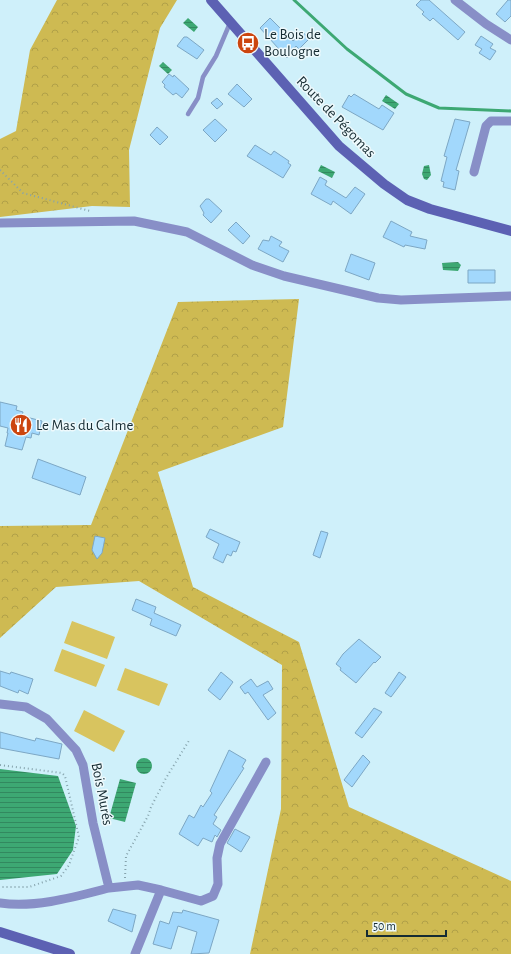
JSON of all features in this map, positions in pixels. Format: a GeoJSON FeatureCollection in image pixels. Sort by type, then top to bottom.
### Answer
{"type":"FeatureCollection","features":[{"type":"Feature","properties":{"kind":"main road","name":"Route de Pégomas"},"geometry":{"type":"LineString","coordinates":[[211,0],[339,146],[384,184],[407,200],[430,209],[511,231]]}},
{"type":"Feature","properties":{"kind":"main road"},"geometry":{"type":"LineString","coordinates":[[0,932],[70,954]]}},
{"type":"Feature","properties":{"kind":"street"},"geometry":{"type":"LineString","coordinates":[[455,0],[486,24],[511,40]]}},
{"type":"Feature","properties":{"kind":"street"},"geometry":{"type":"LineString","coordinates":[[474,172],[486,126],[491,121],[511,121]]}},
{"type":"Feature","properties":{"kind":"street"},"geometry":{"type":"LineString","coordinates":[[0,223],[134,221],[187,232],[252,265],[284,276],[378,298],[401,300],[511,296]]}},
{"type":"Feature","properties":{"kind":"street","name":"Bois Murés"},"geometry":{"type":"LineString","coordinates":[[0,704],[26,707],[47,719],[76,750],[83,765],[93,823],[109,888]]}},
{"type":"Feature","properties":{"kind":"street"},"geometry":{"type":"LineString","coordinates":[[0,903],[15,905],[52,901],[125,885],[138,885],[201,901],[213,896],[218,884],[217,858],[220,844],[266,762]]}},
{"type":"Feature","properties":{"kind":"street"},"geometry":{"type":"LineString","coordinates":[[135,954],[161,890]]}},
{"type":"Feature","properties":{"kind":"lane"},"geometry":{"type":"LineString","coordinates":[[188,114],[198,98],[203,78],[216,56],[230,23]]}},
{"type":"Feature","properties":{"kind":"path"},"geometry":{"type":"LineString","coordinates":[[0,170],[22,194],[91,211]]}},
{"type":"Feature","properties":{"kind":"path"},"geometry":{"type":"LineString","coordinates":[[125,885],[126,856],[148,816],[166,778],[190,739]]}},
{"type":"Feature","properties":{"kind":"path"},"geometry":{"type":"LineString","coordinates":[[0,765],[62,773],[65,776],[79,837],[69,865],[61,876],[29,887],[0,887]]}},
{"type":"Feature","properties":{"kind":"green space"},"geometry":{"type":"Polygon","coordinates":[[[57,0],[177,0],[160,28],[129,150],[130,207],[92,206],[0,217],[0,139],[16,131],[30,50],[57,0]]]}},
{"type":"Feature","properties":{"kind":"green space"},"geometry":{"type":"Polygon","coordinates":[[[299,299],[283,427],[158,472],[193,587],[299,642],[349,807],[511,881],[511,954],[250,954],[281,809],[282,665],[139,581],[56,587],[0,638],[0,526],[91,525],[178,302],[299,299]]]}},
{"type":"Feature","properties":{"kind":"shaded area"},"geometry":{"type":"Polygon","coordinates":[[[188,18],[198,27],[194,32],[183,23],[188,18]]]}},
{"type":"Feature","properties":{"kind":"shaded area"},"geometry":{"type":"Polygon","coordinates":[[[163,62],[172,70],[168,74],[159,66],[163,62]]]}},
{"type":"Feature","properties":{"kind":"shaded area"},"geometry":{"type":"Polygon","coordinates":[[[386,95],[399,104],[395,109],[382,101],[386,95]]]}},
{"type":"Feature","properties":{"kind":"shaded area"},"geometry":{"type":"Polygon","coordinates":[[[321,165],[335,172],[332,178],[318,171],[321,165]]]}},
{"type":"Feature","properties":{"kind":"shaded area"},"geometry":{"type":"Polygon","coordinates":[[[429,165],[431,175],[427,180],[424,179],[422,174],[424,166],[429,165]]]}},
{"type":"Feature","properties":{"kind":"shaded area"},"geometry":{"type":"Polygon","coordinates":[[[458,262],[461,265],[458,271],[443,270],[442,263],[458,262]]]}},
{"type":"Feature","properties":{"kind":"shaded area"},"geometry":{"type":"Polygon","coordinates":[[[72,621],[115,637],[107,659],[64,643],[72,621]]]}},
{"type":"Feature","properties":{"kind":"shaded area"},"geometry":{"type":"Polygon","coordinates":[[[62,649],[105,665],[96,687],[54,671],[62,649]]]}},
{"type":"Feature","properties":{"kind":"shaded area"},"geometry":{"type":"Polygon","coordinates":[[[125,668],[168,684],[159,706],[117,690],[125,668]]]}},
{"type":"Feature","properties":{"kind":"shaded area"},"geometry":{"type":"Polygon","coordinates":[[[84,710],[125,731],[114,752],[74,731],[84,710]]]}},
{"type":"Feature","properties":{"kind":"shaded area"},"geometry":{"type":"Polygon","coordinates":[[[144,758],[151,763],[152,766],[147,773],[144,774],[137,769],[136,766],[141,759],[144,758]]]}},
{"type":"Feature","properties":{"kind":"shaded area"},"geometry":{"type":"Polygon","coordinates":[[[0,769],[58,776],[76,826],[73,850],[57,874],[0,880],[0,769]]]}},
{"type":"Feature","properties":{"kind":"shaded area"},"geometry":{"type":"Polygon","coordinates":[[[120,779],[136,783],[125,822],[109,818],[120,779]]]}},
{"type":"Feature","properties":{"kind":"building"},"geometry":{"type":"Polygon","coordinates":[[[421,0],[429,0],[465,32],[458,40],[433,18],[430,21],[422,14],[424,12],[416,5],[421,0]]]}},
{"type":"Feature","properties":{"kind":"building"},"geometry":{"type":"Polygon","coordinates":[[[508,0],[511,0],[511,16],[505,22],[496,14],[508,0]]]}},
{"type":"Feature","properties":{"kind":"building"},"geometry":{"type":"Polygon","coordinates":[[[270,18],[293,41],[303,32],[309,39],[299,49],[296,46],[287,58],[260,28],[270,18]]]}},
{"type":"Feature","properties":{"kind":"building"},"geometry":{"type":"Polygon","coordinates":[[[481,36],[493,44],[490,48],[496,51],[490,60],[479,53],[482,49],[475,45],[481,36]]]}},
{"type":"Feature","properties":{"kind":"building"},"geometry":{"type":"Polygon","coordinates":[[[184,37],[187,37],[204,50],[197,59],[177,46],[184,37]]]}},
{"type":"Feature","properties":{"kind":"building"},"geometry":{"type":"Polygon","coordinates":[[[169,74],[173,77],[174,75],[189,89],[182,98],[176,93],[173,95],[164,87],[165,85],[162,82],[169,74]]]}},
{"type":"Feature","properties":{"kind":"building"},"geometry":{"type":"Polygon","coordinates":[[[237,84],[252,99],[244,107],[228,94],[237,84]]]}},
{"type":"Feature","properties":{"kind":"building"},"geometry":{"type":"Polygon","coordinates":[[[354,94],[379,109],[382,105],[394,113],[383,130],[342,107],[349,95],[351,97],[354,94]]]}},
{"type":"Feature","properties":{"kind":"building"},"geometry":{"type":"Polygon","coordinates":[[[217,98],[223,104],[217,109],[211,103],[217,98]]]}},
{"type":"Feature","properties":{"kind":"building"},"geometry":{"type":"Polygon","coordinates":[[[215,119],[227,130],[215,142],[203,130],[215,119]]]}},
{"type":"Feature","properties":{"kind":"building"},"geometry":{"type":"Polygon","coordinates":[[[455,119],[470,122],[456,170],[459,171],[455,190],[443,187],[444,182],[441,181],[447,157],[444,156],[455,119]]]}},
{"type":"Feature","properties":{"kind":"building"},"geometry":{"type":"Polygon","coordinates":[[[157,127],[168,137],[160,145],[150,135],[157,127]]]}},
{"type":"Feature","properties":{"kind":"building"},"geometry":{"type":"Polygon","coordinates":[[[255,145],[271,155],[274,151],[289,161],[288,163],[291,165],[283,178],[247,156],[255,145]]]}},
{"type":"Feature","properties":{"kind":"building"},"geometry":{"type":"Polygon","coordinates":[[[320,177],[327,181],[325,185],[346,198],[355,187],[365,194],[351,214],[333,201],[331,205],[311,194],[320,177]]]}},
{"type":"Feature","properties":{"kind":"building"},"geometry":{"type":"Polygon","coordinates":[[[206,199],[209,199],[222,211],[211,223],[203,215],[204,213],[200,206],[206,199]]]}},
{"type":"Feature","properties":{"kind":"building"},"geometry":{"type":"Polygon","coordinates":[[[391,221],[412,232],[410,236],[427,240],[425,249],[405,245],[404,247],[383,237],[391,221]]]}},
{"type":"Feature","properties":{"kind":"building"},"geometry":{"type":"Polygon","coordinates":[[[236,222],[250,236],[243,244],[228,230],[236,222]]]}},
{"type":"Feature","properties":{"kind":"building"},"geometry":{"type":"Polygon","coordinates":[[[271,236],[282,242],[279,246],[289,251],[283,262],[258,249],[263,240],[269,241],[271,236]]]}},
{"type":"Feature","properties":{"kind":"building"},"geometry":{"type":"Polygon","coordinates":[[[351,254],[375,263],[369,280],[345,271],[351,254]]]}},
{"type":"Feature","properties":{"kind":"building"},"geometry":{"type":"Polygon","coordinates":[[[468,270],[495,270],[495,283],[468,283],[468,270]]]}},
{"type":"Feature","properties":{"kind":"building","name":"Le Mas du Calme"},"geometry":{"type":"Polygon","coordinates":[[[0,402],[17,406],[16,410],[23,412],[22,416],[42,421],[39,435],[32,433],[31,438],[26,437],[22,450],[5,446],[8,428],[0,426],[0,402]]]}},
{"type":"Feature","properties":{"kind":"building"},"geometry":{"type":"Polygon","coordinates":[[[38,459],[86,477],[80,495],[32,478],[38,459]]]}},
{"type":"Feature","properties":{"kind":"building"},"geometry":{"type":"Polygon","coordinates":[[[210,529],[240,542],[236,552],[233,551],[231,556],[227,554],[223,563],[213,558],[219,544],[206,537],[210,529]]]}},
{"type":"Feature","properties":{"kind":"building"},"geometry":{"type":"Polygon","coordinates":[[[321,531],[328,533],[320,558],[313,555],[321,531]]]}},
{"type":"Feature","properties":{"kind":"building"},"geometry":{"type":"Polygon","coordinates":[[[95,536],[105,538],[102,553],[97,559],[92,550],[95,536]]]}},
{"type":"Feature","properties":{"kind":"building"},"geometry":{"type":"Polygon","coordinates":[[[136,599],[156,607],[154,613],[181,625],[176,636],[150,625],[152,619],[132,610],[136,599]]]}},
{"type":"Feature","properties":{"kind":"building"},"geometry":{"type":"Polygon","coordinates":[[[359,639],[381,657],[375,663],[374,662],[356,683],[340,670],[341,668],[336,664],[343,654],[359,639]]]}},
{"type":"Feature","properties":{"kind":"building"},"geometry":{"type":"Polygon","coordinates":[[[0,671],[10,674],[11,672],[33,679],[28,694],[19,690],[18,693],[0,686],[0,671]]]}},
{"type":"Feature","properties":{"kind":"building"},"geometry":{"type":"Polygon","coordinates":[[[221,672],[233,682],[220,700],[208,690],[221,672]]]}},
{"type":"Feature","properties":{"kind":"building"},"geometry":{"type":"Polygon","coordinates":[[[399,672],[406,677],[391,697],[385,693],[399,672]]]}},
{"type":"Feature","properties":{"kind":"building"},"geometry":{"type":"Polygon","coordinates":[[[251,679],[257,687],[268,681],[273,689],[263,695],[276,713],[268,720],[248,692],[245,694],[240,687],[251,679]]]}},
{"type":"Feature","properties":{"kind":"building"},"geometry":{"type":"Polygon","coordinates":[[[374,708],[382,712],[362,738],[355,733],[374,708]]]}},
{"type":"Feature","properties":{"kind":"building"},"geometry":{"type":"Polygon","coordinates":[[[0,732],[35,741],[36,738],[62,744],[59,759],[0,748],[0,732]]]}},
{"type":"Feature","properties":{"kind":"building"},"geometry":{"type":"Polygon","coordinates":[[[229,750],[246,760],[242,767],[244,768],[214,815],[217,817],[213,824],[221,830],[217,837],[215,835],[212,842],[203,838],[198,846],[179,834],[189,815],[194,818],[201,805],[203,807],[212,793],[210,791],[229,750]]]}},
{"type":"Feature","properties":{"kind":"building"},"geometry":{"type":"Polygon","coordinates":[[[363,755],[370,762],[352,787],[344,780],[363,755]]]}},
{"type":"Feature","properties":{"kind":"building"},"geometry":{"type":"Polygon","coordinates":[[[235,829],[250,837],[241,852],[227,843],[235,829]]]}},
{"type":"Feature","properties":{"kind":"building"},"geometry":{"type":"Polygon","coordinates":[[[113,909],[136,915],[132,932],[108,921],[113,909]]]}},
{"type":"Feature","properties":{"kind":"building"},"geometry":{"type":"Polygon","coordinates":[[[183,910],[219,920],[209,953],[191,954],[197,932],[178,926],[171,949],[153,944],[160,921],[169,924],[173,912],[182,913],[183,910]]]}},
{"type":"Feature","properties":{"kind":"waterway"},"geometry":{"type":"LineString","coordinates":[[294,0],[347,49],[406,94],[439,108],[511,111]]}},
{"type":"Feature","properties":{"kind":"place","name":"Le Bois de Boulogne"},"geometry":{"type":"Point","coordinates":[248,43]}},
{"type":"Feature","properties":{"kind":"place","name":"Le Mas du Calme"},"geometry":{"type":"Point","coordinates":[21,425]}}]}
